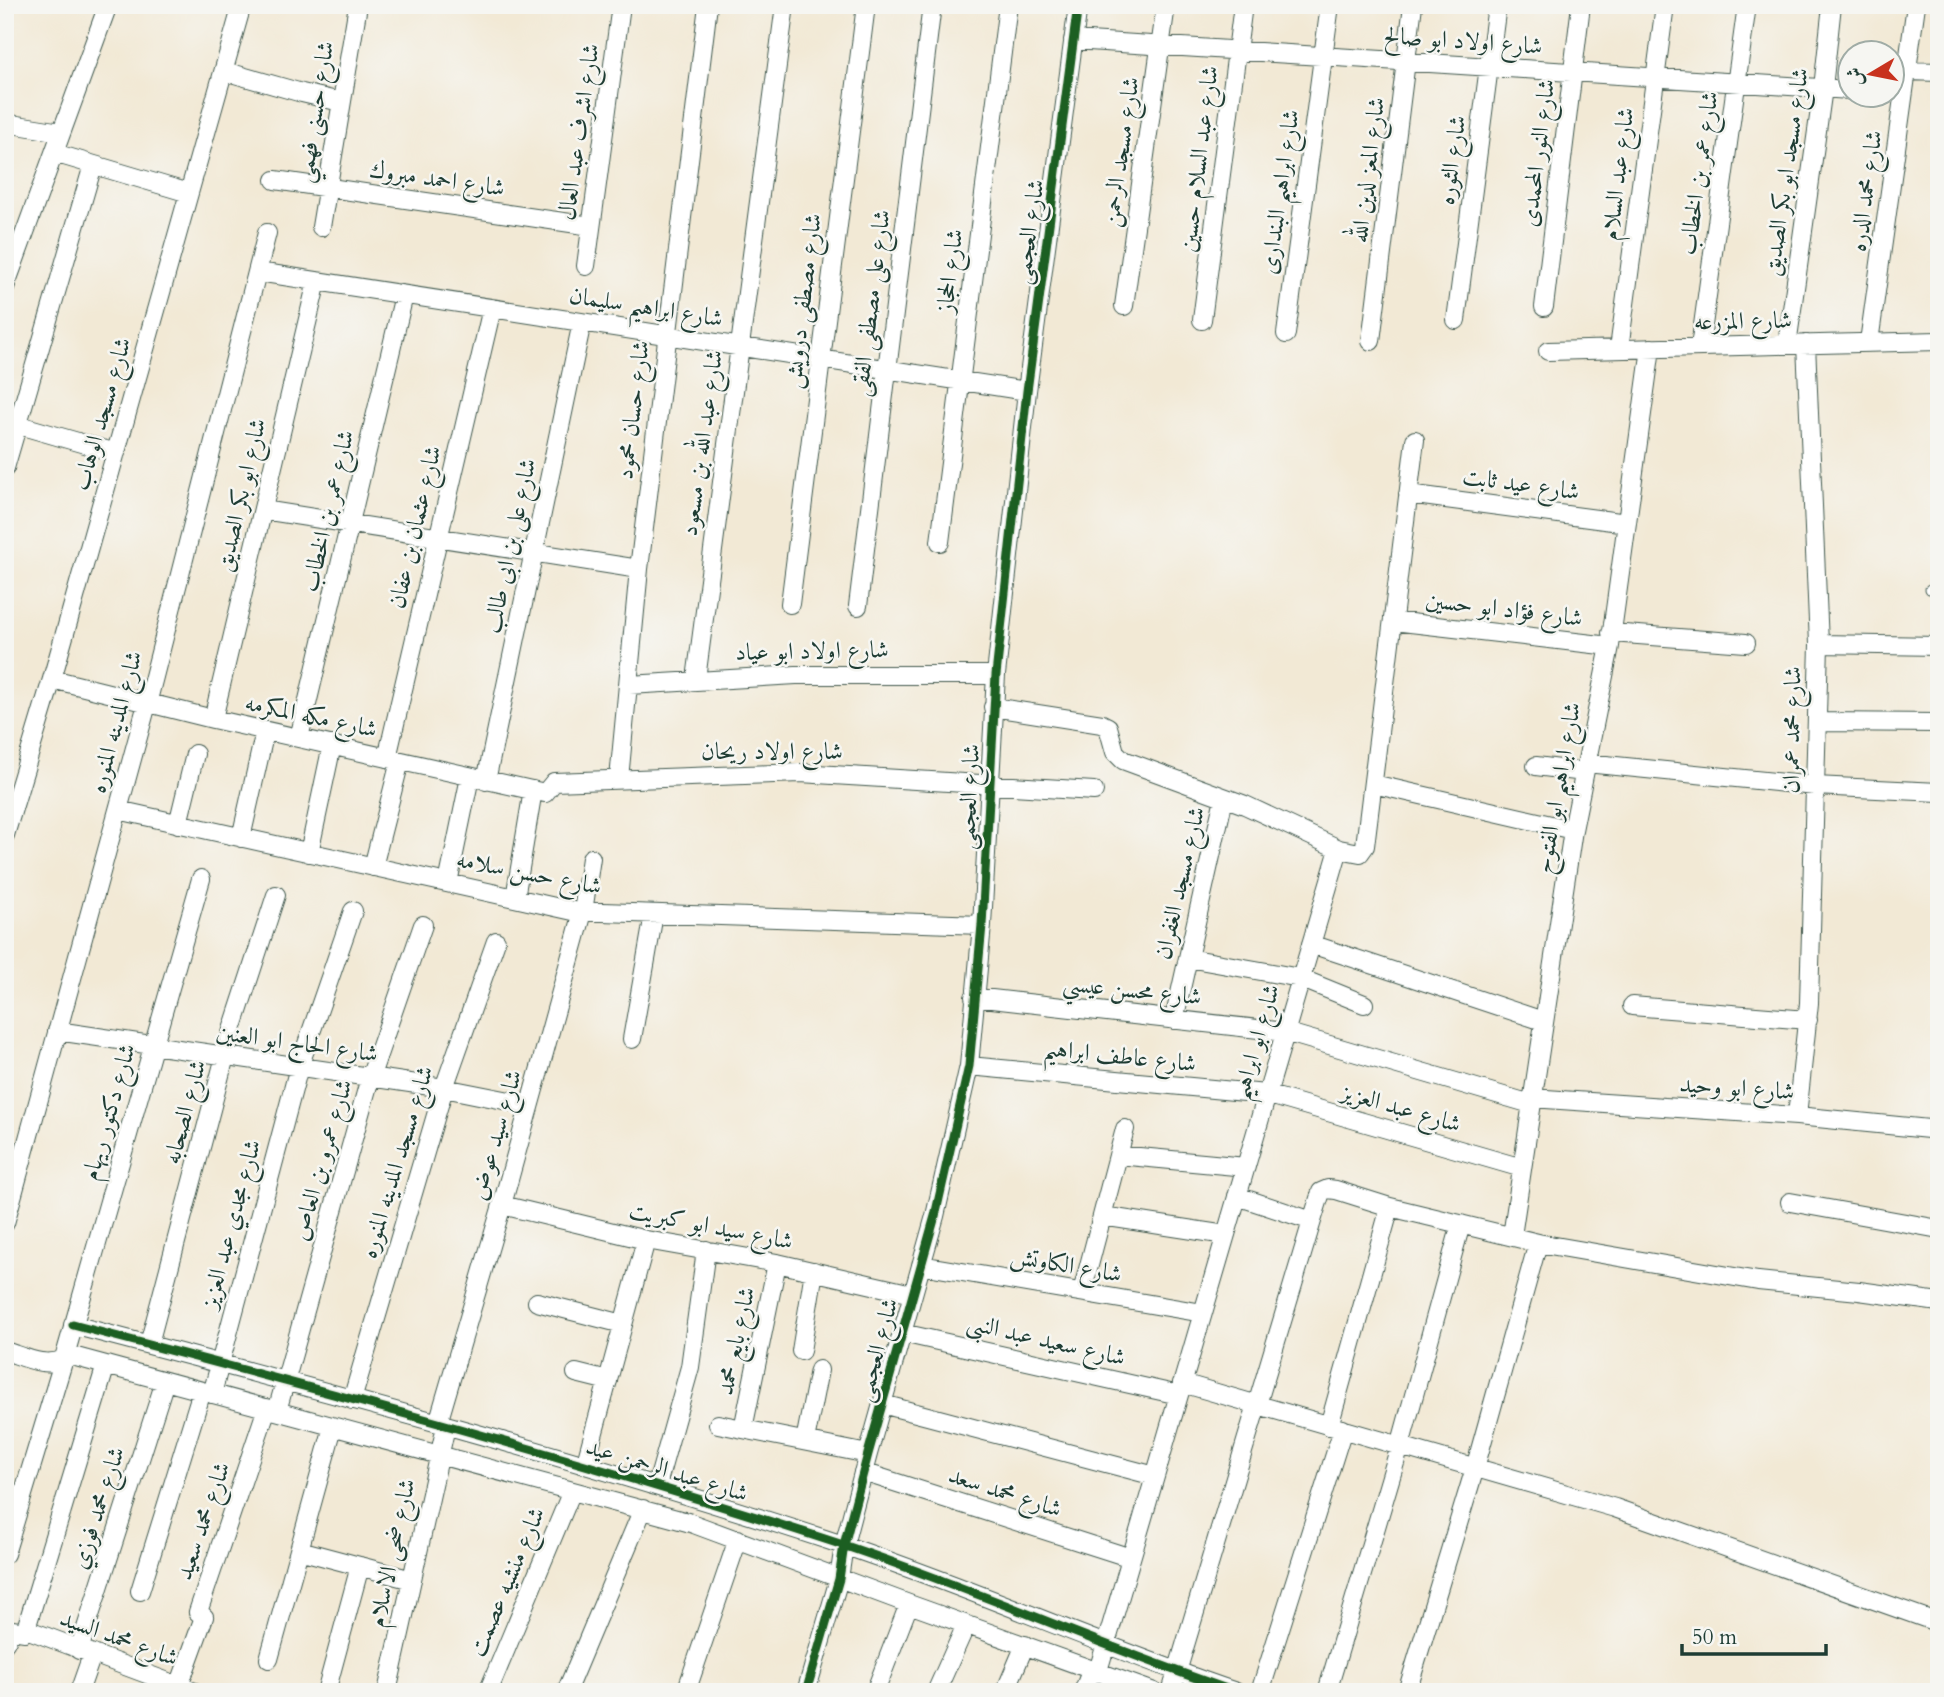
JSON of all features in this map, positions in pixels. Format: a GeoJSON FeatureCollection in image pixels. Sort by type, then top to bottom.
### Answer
{"type":"FeatureCollection","features":[{"type":"Feature","properties":{"kind":"street"},"geometry":{"type":"LineString","coordinates":[[5,287],[108,5]]}},
{"type":"Feature","properties":{"kind":"street","name":"شارع مسجد الوهاب"},"geometry":{"type":"LineString","coordinates":[[5,835],[52,679],[242,5]]}},
{"type":"Feature","properties":{"kind":"street","name":"شارع حسنى فهمي"},"geometry":{"type":"LineString","coordinates":[[321,227],[358,5]]}},
{"type":"Feature","properties":{"kind":"street","name":"شارع اشرف عبد العال"},"geometry":{"type":"LineString","coordinates":[[586,266],[621,5]]}},
{"type":"Feature","properties":{"kind":"street","name":"شارع حسان محمود"},"geometry":{"type":"LineString","coordinates":[[619,779],[639,569],[708,5]]}},
{"type":"Feature","properties":{"kind":"street","name":"شارع عبد الله بن مسعود"},"geometry":{"type":"LineString","coordinates":[[695,680],[785,5]]}},
{"type":"Feature","properties":{"kind":"street","name":"شارع مصطفى درويش"},"geometry":{"type":"LineString","coordinates":[[790,604],[866,5]]}},
{"type":"Feature","properties":{"kind":"street","name":"شارع على مصطفى الفقى"},"geometry":{"type":"LineString","coordinates":[[858,606],[932,5]]}},
{"type":"Feature","properties":{"kind":"street","name":"شارع الحجاز"},"geometry":{"type":"LineString","coordinates":[[940,542],[1008,5]]}},
{"type":"Feature","properties":{"kind":"street","name":"شارع العجمى"},"geometry":{"type":"LineString","coordinates":[[806,1692],[839,1579],[844,1545],[863,1472],[948,1167],[969,1066],[982,925],[996,676],[1027,391],[1078,5]]}},
{"type":"Feature","properties":{"kind":"street","name":"شارع مسجد الرحمن"},"geometry":{"type":"LineString","coordinates":[[1124,306],[1166,5]]}},
{"type":"Feature","properties":{"kind":"street","name":"شارع عبد السلام حسين"},"geometry":{"type":"LineString","coordinates":[[1202,320],[1243,5]]}},
{"type":"Feature","properties":{"kind":"street","name":"شارع ابراهيم البندارى"},"geometry":{"type":"LineString","coordinates":[[1286,334],[1330,5]]}},
{"type":"Feature","properties":{"kind":"street","name":"شارع المعز لدين الله"},"geometry":{"type":"LineString","coordinates":[[1371,341],[1413,5]]}},
{"type":"Feature","properties":{"kind":"street","name":"شارع الثوره"},"geometry":{"type":"LineString","coordinates":[[1456,320],[1497,5]]}},
{"type":"Feature","properties":{"kind":"street","name":"شارع النور المحمدى"},"geometry":{"type":"LineString","coordinates":[[1544,307],[1581,5]]}},
{"type":"Feature","properties":{"kind":"street","name":"شارع عبد السلام"},"geometry":{"type":"LineString","coordinates":[[1619,349],[1665,5]]}},
{"type":"Feature","properties":{"kind":"street","name":"شارع عمر بن الخطاب"},"geometry":{"type":"LineString","coordinates":[[1700,347],[1747,5]]}},
{"type":"Feature","properties":{"kind":"street","name":"شارع مسجد ابو بكر الصديق"},"geometry":{"type":"LineString","coordinates":[[1787,345],[1832,5]]}},
{"type":"Feature","properties":{"kind":"street","name":"شارع محمد الدره"},"geometry":{"type":"LineString","coordinates":[[1906,75],[1916,5]]}},
{"type":"Feature","properties":{"kind":"street","name":"شارع اولاد ابو صالح"},"geometry":{"type":"LineString","coordinates":[[1073,40],[1836,89]]}},
{"type":"Feature","properties":{"kind":"street"},"geometry":{"type":"LineString","coordinates":[[224,71],[341,102]]}},
{"type":"Feature","properties":{"kind":"street"},"geometry":{"type":"LineString","coordinates":[[1908,71],[1939,72]]}},
{"type":"Feature","properties":{"kind":"street","name":"شارع محمد الدره"},"geometry":{"type":"LineString","coordinates":[[1869,342],[1896,108]]}},
{"type":"Feature","properties":{"kind":"street"},"geometry":{"type":"LineString","coordinates":[[5,123],[61,132]]}},
{"type":"Feature","properties":{"kind":"street"},"geometry":{"type":"LineString","coordinates":[[54,153],[189,193]]}},
{"type":"Feature","properties":{"kind":"street"},"geometry":{"type":"LineString","coordinates":[[5,468],[12,423],[93,165]]}},
{"type":"Feature","properties":{"kind":"street","name":"شارع احمد مبروك"},"geometry":{"type":"LineString","coordinates":[[275,180],[591,226]]}},
{"type":"Feature","properties":{"kind":"street","name":"شارع المدينه المنوره"},"geometry":{"type":"LineString","coordinates":[[5,1223],[147,704],[267,233]]}},
{"type":"Feature","properties":{"kind":"street","name":"شارع ابراهيم سليمان"},"geometry":{"type":"LineString","coordinates":[[257,272],[1027,391]]}},
{"type":"Feature","properties":{"kind":"street","name":"شارع ابو بكر الصديق"},"geometry":{"type":"LineString","coordinates":[[213,719],[317,281]]}},
{"type":"Feature","properties":{"kind":"street","name":"شارع عمر بن الخطاب"},"geometry":{"type":"LineString","coordinates":[[299,738],[404,295]]}},
{"type":"Feature","properties":{"kind":"street","name":"شارع عثمان بن عفان"},"geometry":{"type":"LineString","coordinates":[[394,759],[438,537],[492,308]]}},
{"type":"Feature","properties":{"kind":"street","name":"شارع على بن ابى طالب"},"geometry":{"type":"LineString","coordinates":[[448,883],[478,779],[534,553],[582,322]]}},
{"type":"Feature","properties":{"kind":"street","name":"شارع المزرعه"},"geometry":{"type":"LineString","coordinates":[[1548,351],[1939,341]]}},
{"type":"Feature","properties":{"kind":"street","name":"شارع محمد عمران"},"geometry":{"type":"LineString","coordinates":[[1797,1116],[1808,1020],[1819,644],[1806,344]]}},
{"type":"Feature","properties":{"kind":"street","name":"شارع ابراهيم ابو الفتوح"},"geometry":{"type":"LineString","coordinates":[[1512,1236],[1573,830],[1610,640],[1651,348]]}},
{"type":"Feature","properties":{"kind":"street"},"geometry":{"type":"LineString","coordinates":[[12,423],[116,453]]}},
{"type":"Feature","properties":{"kind":"street"},"geometry":{"type":"LineString","coordinates":[[993,708],[1102,724],[1108,727],[1115,752],[1123,760],[1245,805],[1339,849],[1356,854],[1363,850],[1415,440]]}},
{"type":"Feature","properties":{"kind":"street","name":"شارع عيد ثابت"},"geometry":{"type":"LineString","coordinates":[[1408,494],[1627,523]]}},
{"type":"Feature","properties":{"kind":"street"},"geometry":{"type":"LineString","coordinates":[[263,510],[639,569]]}},
{"type":"Feature","properties":{"kind":"street","name":"شارع فؤاد ابو حسين"},"geometry":{"type":"LineString","coordinates":[[1393,621],[1610,640],[1746,643]]}},
{"type":"Feature","properties":{"kind":"street"},"geometry":{"type":"LineString","coordinates":[[1819,644],[1939,646]]}},
{"type":"Feature","properties":{"kind":"street","name":"شارع اولاد ابو عياد"},"geometry":{"type":"LineString","coordinates":[[629,685],[896,673],[996,676]]}},
{"type":"Feature","properties":{"kind":"street","name":"شارع مكه المكرمه"},"geometry":{"type":"LineString","coordinates":[[52,679],[147,704],[533,790]]}},
{"type":"Feature","properties":{"kind":"street"},"geometry":{"type":"LineString","coordinates":[[1816,722],[1939,723]]}},
{"type":"Feature","properties":{"kind":"street"},"geometry":{"type":"LineString","coordinates":[[241,838],[265,731]]}},
{"type":"Feature","properties":{"kind":"street"},"geometry":{"type":"LineString","coordinates":[[309,853],[332,745]]}},
{"type":"Feature","properties":{"kind":"street"},"geometry":{"type":"LineString","coordinates":[[178,824],[195,754]]}},
{"type":"Feature","properties":{"kind":"street"},"geometry":{"type":"LineString","coordinates":[[373,867],[394,759]]}},
{"type":"Feature","properties":{"kind":"street"},"geometry":{"type":"LineString","coordinates":[[1536,766],[1939,792]]}},
{"type":"Feature","properties":{"kind":"street","name":"شارع اولاد ريحان"},"geometry":{"type":"LineString","coordinates":[[533,790],[547,792],[554,782],[800,772],[1094,791]]}},
{"type":"Feature","properties":{"kind":"street"},"geometry":{"type":"LineString","coordinates":[[1373,784],[1573,830]]}},
{"type":"Feature","properties":{"kind":"street"},"geometry":{"type":"LineString","coordinates":[[515,898],[533,790]]}},
{"type":"Feature","properties":{"kind":"street","name":"شارع مسجد الغفران"},"geometry":{"type":"LineString","coordinates":[[1174,1020],[1224,798]]}},
{"type":"Feature","properties":{"kind":"street","name":"شارع حسن سلامه"},"geometry":{"type":"LineString","coordinates":[[118,810],[583,912],[982,925]]}},
{"type":"Feature","properties":{"kind":"street","name":"شارع ابو ابراهيم"},"geometry":{"type":"LineString","coordinates":[[1083,1692],[1106,1645],[1339,849]]}},
{"type":"Feature","properties":{"kind":"street","name":"شارع سيد عوض"},"geometry":{"type":"LineString","coordinates":[[442,1424],[583,912],[591,858]]}},
{"type":"Feature","properties":{"kind":"street","name":"شارع دكتور ريهام"},"geometry":{"type":"LineString","coordinates":[[5,1553],[65,1356],[201,879]]}},
{"type":"Feature","properties":{"kind":"street","name":"شارع الصحابه"},"geometry":{"type":"LineString","coordinates":[[149,1344],[224,1057],[276,895]]}},
{"type":"Feature","properties":{"kind":"street","name":"شارع مجدي عبد العزيز"},"geometry":{"type":"LineString","coordinates":[[141,1591],[219,1363],[299,1068],[353,911]]}},
{"type":"Feature","properties":{"kind":"street"},"geometry":{"type":"LineString","coordinates":[[632,1039],[654,914]]}},
{"type":"Feature","properties":{"kind":"street","name":"شارع عمرو بن العاص"},"geometry":{"type":"LineString","coordinates":[[272,1410],[285,1381],[370,1078],[423,925]]}},
{"type":"Feature","properties":{"kind":"street","name":"شارع مسجد المدينه المنوره"},"geometry":{"type":"LineString","coordinates":[[352,1400],[444,1088],[496,941]]}},
{"type":"Feature","properties":{"kind":"street"},"geometry":{"type":"LineString","coordinates":[[1311,944],[1544,1021]]}},
{"type":"Feature","properties":{"kind":"street"},"geometry":{"type":"LineString","coordinates":[[1188,958],[1300,978],[1364,1004]]}},
{"type":"Feature","properties":{"kind":"street","name":"شارع محسن عيسي"},"geometry":{"type":"LineString","coordinates":[[974,997],[1285,1032],[1531,1101]]}},
{"type":"Feature","properties":{"kind":"street"},"geometry":{"type":"LineString","coordinates":[[1632,1006],[1808,1020]]}},
{"type":"Feature","properties":{"kind":"street","name":"شارع الحاج ابو العنين"},"geometry":{"type":"LineString","coordinates":[[57,1031],[444,1088],[529,1105]]}},
{"type":"Feature","properties":{"kind":"street","name":"شارع عاطف ابراهيم"},"geometry":{"type":"LineString","coordinates":[[969,1066],[1266,1094]]}},
{"type":"Feature","properties":{"kind":"street","name":"شارع عبد العزيز"},"geometry":{"type":"LineString","coordinates":[[1266,1094],[1522,1168]]}},
{"type":"Feature","properties":{"kind":"street","name":"شارع ابو وحيد"},"geometry":{"type":"LineString","coordinates":[[1531,1101],[1797,1116],[1939,1130]]}},
{"type":"Feature","properties":{"kind":"street"},"geometry":{"type":"LineString","coordinates":[[1082,1292],[1125,1129]]}},
{"type":"Feature","properties":{"kind":"street"},"geometry":{"type":"LineString","coordinates":[[1118,1155],[1245,1167]]}},
{"type":"Feature","properties":{"kind":"street"},"geometry":{"type":"LineString","coordinates":[[1171,1692],[1321,1192],[1336,1190],[1390,1207],[1538,1243],[1758,1281],[1939,1302]]}},
{"type":"Feature","properties":{"kind":"street"},"geometry":{"type":"LineString","coordinates":[[1237,1196],[1312,1221]]}},
{"type":"Feature","properties":{"kind":"street"},"geometry":{"type":"LineString","coordinates":[[1790,1202],[1939,1229]]}},
{"type":"Feature","properties":{"kind":"street","name":"شارع سيد ابو كبريت"},"geometry":{"type":"LineString","coordinates":[[502,1205],[646,1240],[777,1263],[912,1294]]}},
{"type":"Feature","properties":{"kind":"street"},"geometry":{"type":"LineString","coordinates":[[1260,1692],[1336,1427],[1390,1207]]}},
{"type":"Feature","properties":{"kind":"street"},"geometry":{"type":"LineString","coordinates":[[1102,1216],[1226,1235]]}},
{"type":"Feature","properties":{"kind":"street"},"geometry":{"type":"LineString","coordinates":[[1327,1692],[1400,1446],[1461,1224]]}},
{"type":"Feature","properties":{"kind":"street"},"geometry":{"type":"LineString","coordinates":[[585,1465],[646,1240]]}},
{"type":"Feature","properties":{"kind":"street"},"geometry":{"type":"LineString","coordinates":[[1407,1692],[1475,1468],[1538,1243]]}},
{"type":"Feature","properties":{"kind":"street"},"geometry":{"type":"LineString","coordinates":[[657,1485],[690,1367],[706,1250]]}},
{"type":"Feature","properties":{"kind":"street","name":"شارع بايع محمد"},"geometry":{"type":"LineString","coordinates":[[743,1429],[777,1263]]}},
{"type":"Feature","properties":{"kind":"street","name":"شارع الكاوتش"},"geometry":{"type":"LineString","coordinates":[[921,1265],[1203,1314]]}},
{"type":"Feature","properties":{"kind":"street"},"geometry":{"type":"LineString","coordinates":[[801,1351],[814,1271]]}},
{"type":"Feature","properties":{"kind":"street"},"geometry":{"type":"LineString","coordinates":[[537,1302],[623,1324]]}},
{"type":"Feature","properties":{"kind":"street","name":"شارع عبد الرحمن عيد"},"geometry":{"type":"LineString","coordinates":[[73,1325],[657,1485],[844,1545],[1236,1692]]}},
{"type":"Feature","properties":{"kind":"street","name":"شارع سعيد عبد النبى"},"geometry":{"type":"LineString","coordinates":[[902,1333],[1256,1404],[1615,1508],[1939,1623]]}},
{"type":"Feature","properties":{"kind":"street","name":"شارع عبد الرحمن عيد"},"geometry":{"type":"LineString","coordinates":[[5,1351],[40,1363],[50,1364],[65,1356],[106,1365],[643,1509],[738,1539],[839,1579],[1154,1692]]}},
{"type":"Feature","properties":{"kind":"street"},"geometry":{"type":"LineString","coordinates":[[5,1643],[12,1630],[23,1633],[26,1629],[106,1365]]}},
{"type":"Feature","properties":{"kind":"street"},"geometry":{"type":"LineString","coordinates":[[805,1441],[819,1370]]}},
{"type":"Feature","properties":{"kind":"street"},"geometry":{"type":"LineString","coordinates":[[576,1373],[608,1381]]}},
{"type":"Feature","properties":{"kind":"street","name":"شارع محمد فوزي"},"geometry":{"type":"LineString","coordinates":[[79,1692],[85,1652],[165,1381]]}},
{"type":"Feature","properties":{"kind":"street"},"geometry":{"type":"LineString","coordinates":[[882,1404],[1155,1476]]}},
{"type":"Feature","properties":{"kind":"street","name":"شارع محمد سعيد"},"geometry":{"type":"LineString","coordinates":[[187,1689],[204,1617],[198,1612],[272,1410]]}},
{"type":"Feature","properties":{"kind":"street","name":"شارع ضحى الاسلام"},"geometry":{"type":"LineString","coordinates":[[387,1692],[439,1455],[442,1424]]}},
{"type":"Feature","properties":{"kind":"street"},"geometry":{"type":"LineString","coordinates":[[718,1424],[868,1454]]}},
{"type":"Feature","properties":{"kind":"street"},"geometry":{"type":"LineString","coordinates":[[269,1659],[333,1426]]}},
{"type":"Feature","properties":{"kind":"street","name":"شارع محمد سعد"},"geometry":{"type":"LineString","coordinates":[[863,1472],[1131,1558]]}},
{"type":"Feature","properties":{"kind":"street","name":"شارع منشيه عصمت"},"geometry":{"type":"LineString","coordinates":[[488,1692],[572,1491]]}},
{"type":"Feature","properties":{"kind":"street"},"geometry":{"type":"LineString","coordinates":[[566,1692],[643,1509]]}},
{"type":"Feature","properties":{"kind":"street"},"geometry":{"type":"LineString","coordinates":[[686,1692],[738,1539]]}},
{"type":"Feature","properties":{"kind":"street"},"geometry":{"type":"LineString","coordinates":[[299,1550],[412,1580]]}},
{"type":"Feature","properties":{"kind":"street"},"geometry":{"type":"LineString","coordinates":[[326,1692],[360,1566]]}},
{"type":"Feature","properties":{"kind":"street"},"geometry":{"type":"LineString","coordinates":[[875,1692],[909,1604]]}},
{"type":"Feature","properties":{"kind":"street"},"geometry":{"type":"LineString","coordinates":[[936,1692],[966,1625]]}},
{"type":"Feature","properties":{"kind":"street","name":"شارع محمد السيد"},"geometry":{"type":"LineString","coordinates":[[26,1629],[187,1689]]}},
{"type":"Feature","properties":{"kind":"street"},"geometry":{"type":"LineString","coordinates":[[1005,1692],[1025,1646]]}},
{"type":"Feature","properties":{"kind":"cycle path"},"geometry":{"type":"LineString","coordinates":[[806,1692],[839,1579],[844,1545],[868,1454],[935,1216],[969,1066],[982,925],[996,675],[1027,391],[1078,5]]}},
{"type":"Feature","properties":{"kind":"cycle path"},"geometry":{"type":"LineString","coordinates":[[73,1325],[458,1428],[650,1484],[890,1561],[1236,1692]]}}]}
